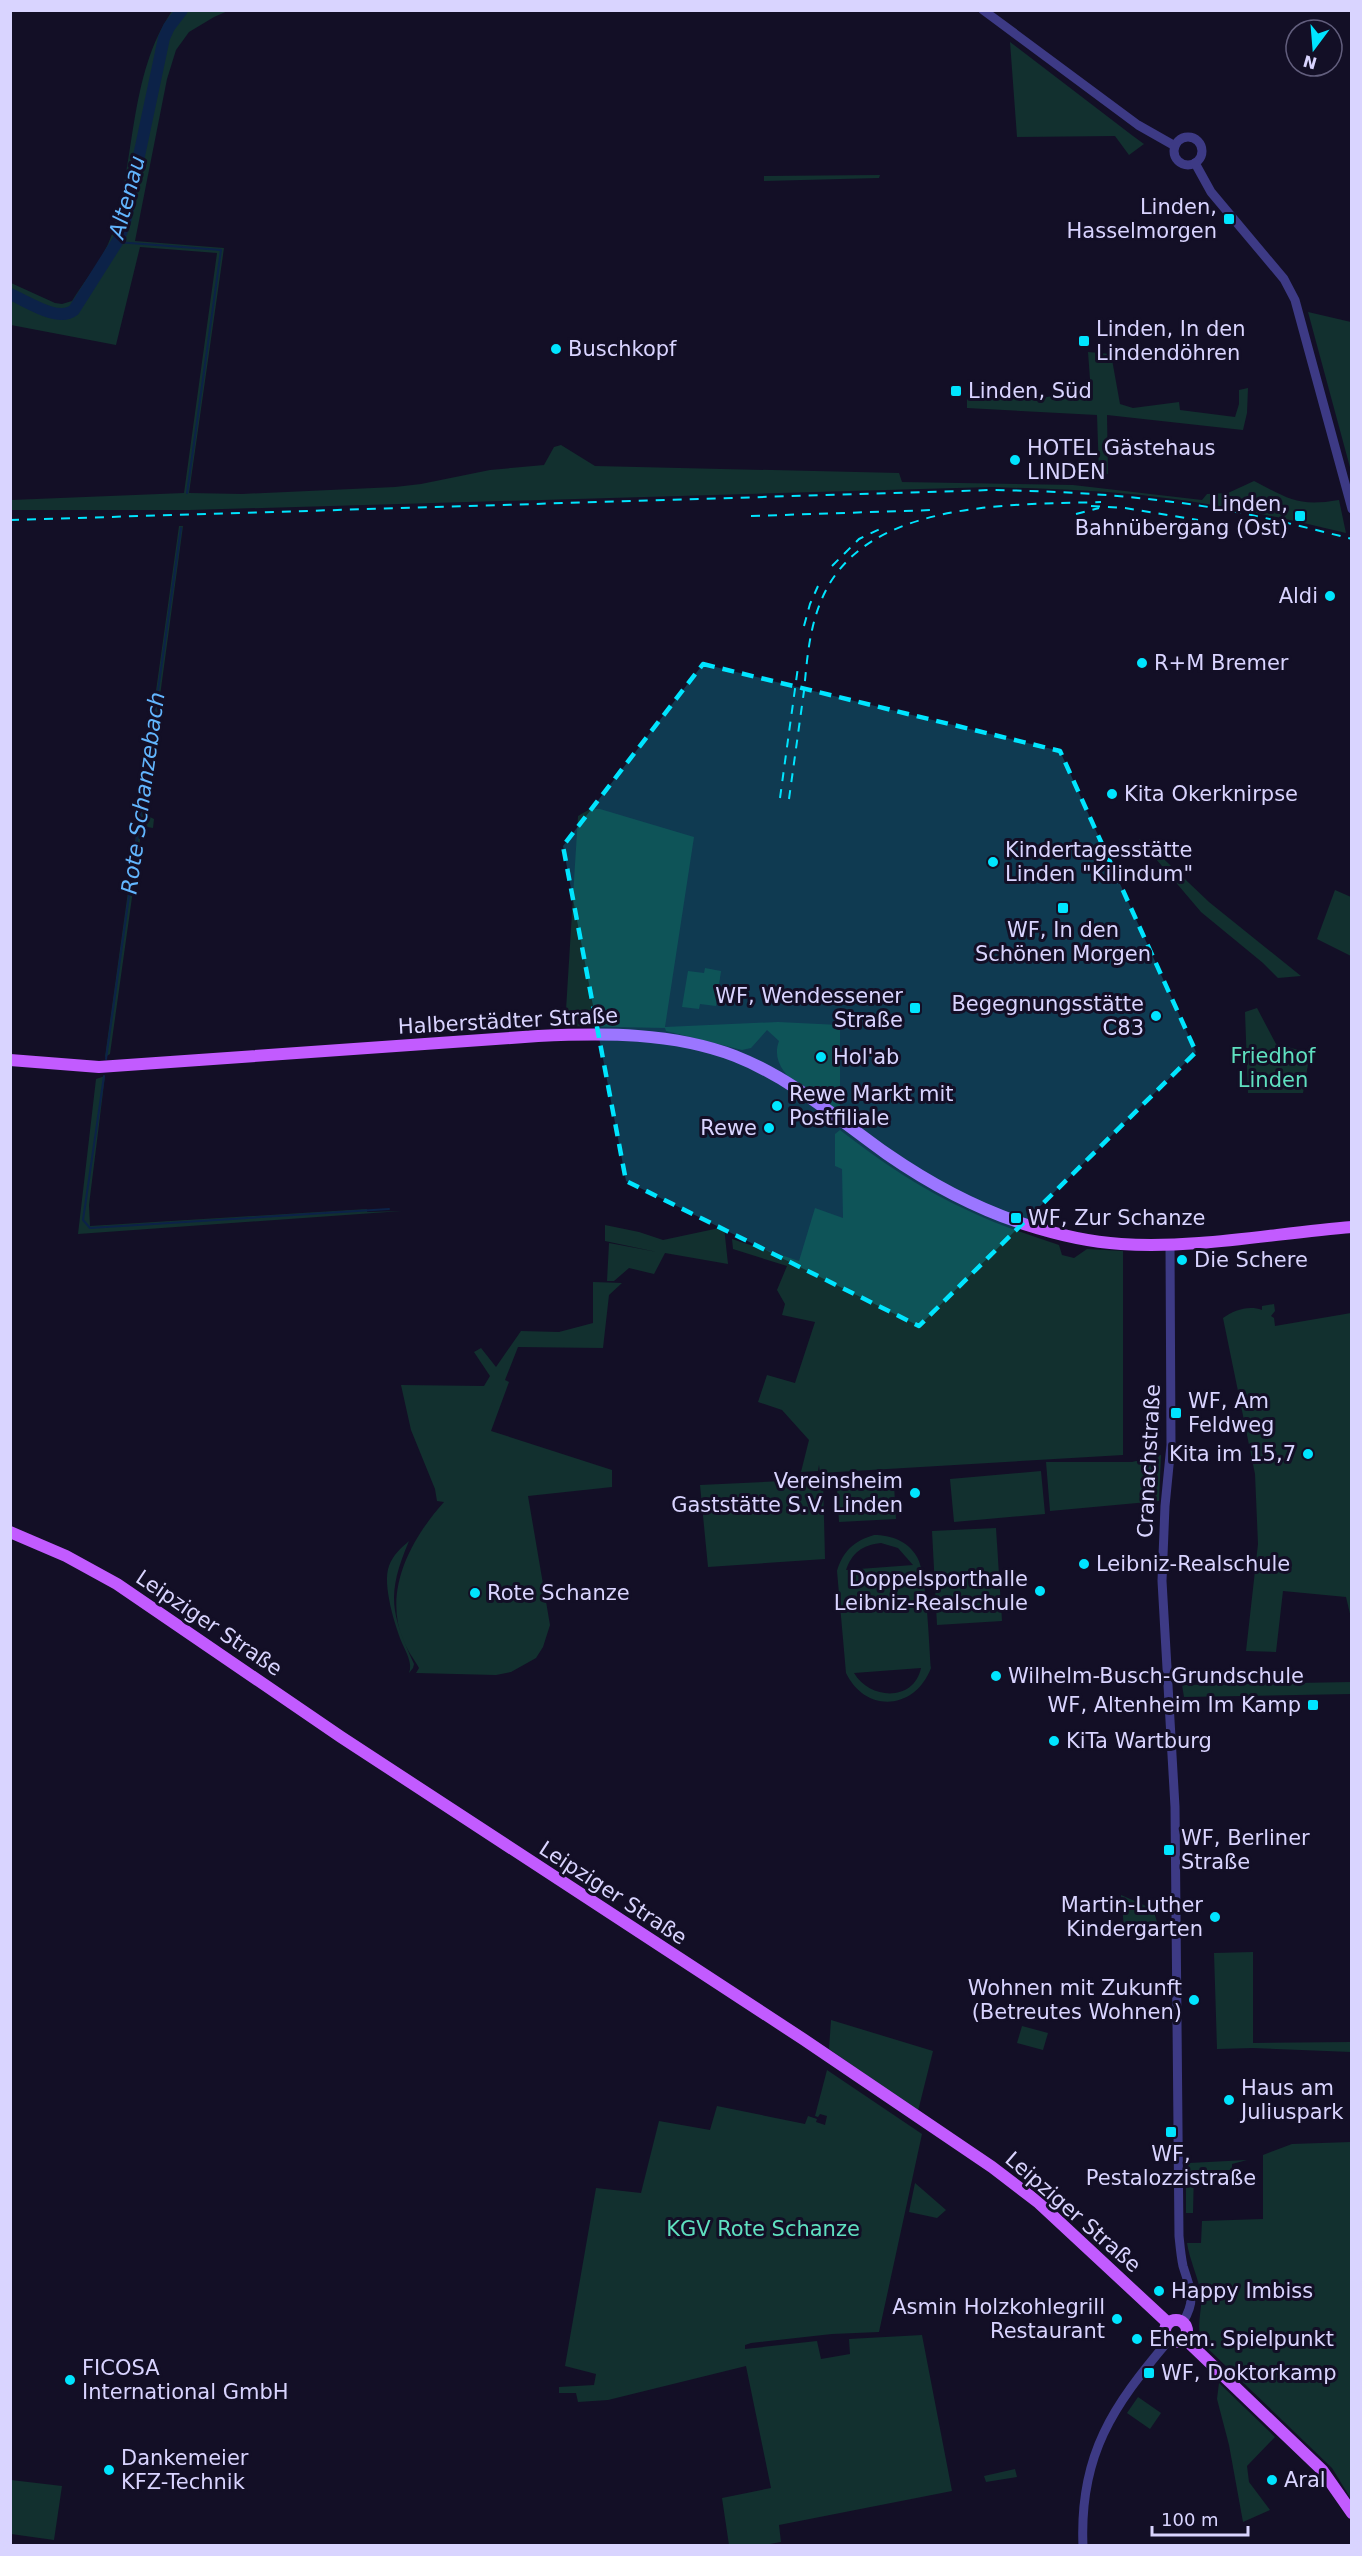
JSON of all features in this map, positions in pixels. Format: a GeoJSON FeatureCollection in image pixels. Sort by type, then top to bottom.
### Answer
{"type":"FeatureCollection","features":[{"type":"Feature","properties":{"kind":"main road","name":"Halberstädter Straße"},"geometry":{"type":"LineString","coordinates":[[10,1060],[99,1067],[566,1034],[628,1035],[676,1040],[713,1049],[757,1066],[791,1086],[920,1176],[992,1212],[1042,1229],[1098,1241],[1170,1244],[1352,1227]]}},
{"type":"Feature","properties":{"kind":"main road","name":"Leipziger Straße"},"geometry":{"type":"LineString","coordinates":[[10,1532],[66,1556],[117,1584],[341,1737],[802,2039],[992,2167],[1039,2203],[1168,2323]]}},
{"type":"Feature","properties":{"kind":"main road"},"geometry":{"type":"LineString","coordinates":[[1175,2320],[1183,2322],[1187,2331],[1185,2339],[1177,2343],[1169,2340],[1165,2332],[1168,2323],[1175,2320]]}},
{"type":"Feature","properties":{"kind":"main road"},"geometry":{"type":"LineString","coordinates":[[1185,2339],[1322,2470],[1352,2513]]}},
{"type":"Feature","properties":{"kind":"street"},"geometry":{"type":"LineString","coordinates":[[983,10],[1138,125],[1175,146]]}},
{"type":"Feature","properties":{"kind":"street"},"geometry":{"type":"LineString","coordinates":[[1187,137],[1199,142],[1201,155],[1195,163],[1186,164],[1178,160],[1174,152],[1179,140],[1187,137]]}},
{"type":"Feature","properties":{"kind":"street"},"geometry":{"type":"LineString","coordinates":[[1195,163],[1220,204],[1278,272],[1295,300],[1352,509]]}},
{"type":"Feature","properties":{"kind":"street","name":"Cranachstraße"},"geometry":{"type":"LineString","coordinates":[[1170,1244],[1171,1445],[1164,1515],[1162,1587],[1174,1771],[1179,2236],[1183,2265],[1192,2291],[1190,2309],[1183,2322]]}},
{"type":"Feature","properties":{"kind":"street"},"geometry":{"type":"LineString","coordinates":[[1083,2546],[1086,2484],[1101,2435],[1122,2398],[1169,2340]]}},
{"type":"Feature","properties":{"kind":"highlighted area"},"geometry":{"type":"Polygon","coordinates":[[[703,664],[1060,751],[1196,1052],[919,1326],[626,1181],[563,846],[703,664]]]}},
{"type":"Feature","properties":{"kind":"green space"},"geometry":{"type":"Polygon","coordinates":[[[230,10],[189,32],[176,50],[167,79],[135,241],[224,248],[189,493],[242,494],[421,484],[490,470],[544,465],[554,447],[561,445],[595,466],[899,473],[902,482],[1073,485],[1202,500],[1207,494],[1228,493],[1254,481],[1294,500],[1313,503],[1339,500],[1346,533],[1205,503],[1095,491],[992,487],[190,510],[11,510],[11,500],[184,493],[217,253],[140,247],[116,345],[11,325],[11,283],[55,303],[62,304],[72,301],[99,260],[112,234],[120,206],[140,91],[147,63],[158,36],[172,11],[230,10]]]}},
{"type":"Feature","properties":{"kind":"green space"},"geometry":{"type":"Polygon","coordinates":[[[1010,42],[1144,144],[1129,155],[1115,136],[1017,137],[1010,42]]]}},
{"type":"Feature","properties":{"kind":"green space"},"geometry":{"type":"Polygon","coordinates":[[[880,175],[879,178],[764,181],[764,176],[880,175]]]}},
{"type":"Feature","properties":{"kind":"green space"},"geometry":{"type":"Polygon","coordinates":[[[1308,312],[1351,322],[1351,471],[1308,312]]]}},
{"type":"Feature","properties":{"kind":"green space"},"geometry":{"type":"Polygon","coordinates":[[[1088,352],[1111,354],[1120,404],[1133,408],[1179,402],[1180,410],[1235,417],[1239,404],[1239,390],[1248,388],[1247,413],[1243,430],[1107,415],[1108,474],[1099,473],[1097,415],[967,408],[967,393],[1028,394],[1030,400],[1064,394],[1065,391],[1087,386],[1090,379],[1088,352]]]}},
{"type":"Feature","properties":{"kind":"green space"},"geometry":{"type":"Polygon","coordinates":[[[179,526],[183,526],[144,814],[154,819],[153,828],[142,826],[110,1054],[105,1057],[179,526]]]}},
{"type":"Feature","properties":{"kind":"green space"},"geometry":{"type":"Polygon","coordinates":[[[590,809],[600,809],[694,837],[665,1027],[778,1022],[840,1025],[840,1114],[807,1093],[787,1075],[780,1064],[777,1053],[779,1041],[767,1030],[751,1048],[742,1050],[666,1031],[665,1028],[565,1026],[578,816],[590,809]]]}},
{"type":"Feature","properties":{"kind":"green space"},"geometry":{"type":"Polygon","coordinates":[[[1139,839],[1148,844],[1209,902],[1301,976],[1278,978],[1201,912],[1139,839]]]}},
{"type":"Feature","properties":{"kind":"green space"},"geometry":{"type":"Polygon","coordinates":[[[1335,890],[1351,897],[1351,956],[1317,939],[1335,890]]]}},
{"type":"Feature","properties":{"kind":"green space"},"geometry":{"type":"Polygon","coordinates":[[[705,968],[721,971],[716,1006],[700,1004],[699,1009],[682,1007],[688,971],[704,973],[705,968]]]}},
{"type":"Feature","properties":{"kind":"green space","name":"Friedhof Linden"},"geometry":{"type":"Polygon","coordinates":[[[1257,1008],[1276,1044],[1310,1053],[1303,1093],[1248,1093],[1245,1012],[1257,1008]]]}},
{"type":"Feature","properties":{"kind":"green space"},"geometry":{"type":"Polygon","coordinates":[[[105,1076],[89,1205],[90,1226],[367,1209],[367,1212],[402,1211],[78,1234],[96,1079],[105,1076]]]}},
{"type":"Feature","properties":{"kind":"green space"},"geometry":{"type":"Polygon","coordinates":[[[840,1130],[886,1164],[935,1194],[991,1221],[1059,1245],[1062,1255],[1074,1258],[1087,1249],[1123,1251],[1123,1455],[820,1473],[819,1465],[818,1471],[801,1472],[809,1440],[782,1410],[758,1402],[767,1375],[795,1383],[815,1322],[782,1315],[785,1304],[777,1290],[787,1266],[733,1249],[732,1239],[799,1261],[815,1208],[843,1218],[842,1169],[835,1166],[835,1134],[840,1130]]]}},
{"type":"Feature","properties":{"kind":"green space"},"geometry":{"type":"Polygon","coordinates":[[[605,1225],[663,1240],[724,1227],[728,1264],[665,1253],[654,1274],[629,1268],[614,1281],[607,1281],[609,1243],[657,1252],[605,1241],[605,1225]]]}},
{"type":"Feature","properties":{"kind":"green space"},"geometry":{"type":"Polygon","coordinates":[[[593,1282],[622,1283],[609,1295],[603,1348],[518,1347],[505,1380],[509,1382],[491,1431],[612,1470],[612,1487],[528,1496],[550,1625],[543,1647],[536,1658],[511,1672],[496,1675],[416,1673],[419,1668],[403,1640],[398,1621],[396,1603],[398,1584],[411,1549],[444,1502],[437,1501],[435,1489],[411,1430],[401,1385],[484,1386],[490,1376],[474,1352],[481,1348],[496,1367],[521,1331],[559,1332],[593,1323],[593,1282]]]}},
{"type":"Feature","properties":{"kind":"green space"},"geometry":{"type":"Polygon","coordinates":[[[1274,1304],[1275,1311],[1271,1316],[1274,1318],[1275,1326],[1351,1313],[1351,1618],[1346,1597],[1283,1591],[1276,1652],[1246,1651],[1258,1544],[1255,1474],[1223,1318],[1242,1309],[1262,1310],[1262,1306],[1274,1304]]]}},
{"type":"Feature","properties":{"kind":"green space"},"geometry":{"type":"Polygon","coordinates":[[[1161,1455],[1159,1501],[1050,1511],[1046,1462],[1132,1462],[1161,1455]]]}},
{"type":"Feature","properties":{"kind":"green space"},"geometry":{"type":"Polygon","coordinates":[[[1041,1471],[1045,1514],[954,1522],[950,1479],[1041,1471]]]}},
{"type":"Feature","properties":{"kind":"green space"},"geometry":{"type":"Polygon","coordinates":[[[823,1479],[825,1559],[708,1567],[700,1485],[823,1479]]]}},
{"type":"Feature","properties":{"kind":"green space"},"geometry":{"type":"Polygon","coordinates":[[[894,1485],[896,1519],[839,1522],[837,1488],[894,1485]]]}},
{"type":"Feature","properties":{"kind":"green space"},"geometry":{"type":"Polygon","coordinates":[[[996,1528],[1002,1621],[937,1625],[932,1531],[996,1528]]]}},
{"type":"Feature","properties":{"kind":"green space"},"geometry":{"type":"Polygon","coordinates":[[[887,1536],[904,1543],[917,1557],[923,1578],[931,1668],[924,1682],[914,1692],[902,1699],[890,1702],[877,1701],[865,1695],[846,1673],[837,1571],[846,1552],[867,1537],[887,1536]],[[881,1543],[859,1551],[851,1559],[846,1570],[913,1565],[898,1548],[881,1543]],[[921,1668],[854,1673],[870,1688],[891,1693],[901,1692],[910,1687],[917,1679],[921,1668]]]}},
{"type":"Feature","properties":{"kind":"green space"},"geometry":{"type":"Polygon","coordinates":[[[409,1541],[397,1576],[394,1604],[400,1631],[414,1664],[409,1673],[410,1662],[399,1636],[388,1594],[387,1574],[391,1562],[409,1541]]]}},
{"type":"Feature","properties":{"kind":"green space"},"geometry":{"type":"Polygon","coordinates":[[[1351,1682],[1351,1694],[1184,1697],[1182,1685],[1351,1682]]]}},
{"type":"Feature","properties":{"kind":"green space"},"geometry":{"type":"Polygon","coordinates":[[[1121,1895],[1153,1909],[1158,1925],[1124,1928],[1121,1895]]]}},
{"type":"Feature","properties":{"kind":"green space"},"geometry":{"type":"Polygon","coordinates":[[[1253,1952],[1253,2043],[1351,2042],[1351,2052],[1253,2048],[1217,2049],[1214,1953],[1253,1952]]]}},
{"type":"Feature","properties":{"kind":"green space"},"geometry":{"type":"Polygon","coordinates":[[[831,2020],[933,2051],[918,2111],[829,2049],[831,2020]]]}},
{"type":"Feature","properties":{"kind":"green space"},"geometry":{"type":"Polygon","coordinates":[[[1022,2026],[1048,2033],[1043,2050],[1017,2043],[1022,2026]]]}},
{"type":"Feature","properties":{"kind":"green space","name":"KGV Rote Schanze"},"geometry":{"type":"Polygon","coordinates":[[[827,2070],[922,2134],[879,2332],[832,2334],[751,2343],[745,2345],[745,2349],[817,2341],[821,2359],[850,2354],[849,2339],[922,2335],[952,2491],[779,2525],[781,2542],[764,2545],[729,2545],[722,2498],[771,2488],[746,2366],[608,2400],[578,2402],[576,2393],[559,2393],[559,2387],[594,2385],[596,2374],[565,2366],[596,2188],[641,2193],[659,2121],[710,2130],[717,2106],[805,2124],[808,2116],[825,2125],[827,2116],[820,2114],[818,2117],[815,2116],[827,2070]]]}},
{"type":"Feature","properties":{"kind":"green space"},"geometry":{"type":"Polygon","coordinates":[[[1352,2142],[1351,2499],[1332,2468],[1204,2345],[1199,2326],[1201,2294],[1187,2243],[1201,2243],[1202,2221],[1263,2219],[1263,2155],[1292,2144],[1352,2142]]]}},
{"type":"Feature","properties":{"kind":"green space"},"geometry":{"type":"Polygon","coordinates":[[[1247,2160],[1232,2164],[1232,2170],[1194,2170],[1193,2213],[1186,2213],[1186,2169],[1189,2163],[1247,2160]]]}},
{"type":"Feature","properties":{"kind":"green space"},"geometry":{"type":"Polygon","coordinates":[[[915,2183],[946,2210],[937,2218],[909,2212],[915,2183]]]}},
{"type":"Feature","properties":{"kind":"green space"},"geometry":{"type":"Polygon","coordinates":[[[1219,2383],[1275,2437],[1247,2466],[1249,2482],[1270,2510],[1243,2522],[1229,2445],[1217,2399],[1219,2383]]]}},
{"type":"Feature","properties":{"kind":"green space"},"geometry":{"type":"Polygon","coordinates":[[[1138,2397],[1161,2413],[1150,2429],[1127,2413],[1138,2397]]]}},
{"type":"Feature","properties":{"kind":"green space"},"geometry":{"type":"Polygon","coordinates":[[[1015,2469],[1017,2477],[986,2482],[984,2476],[1015,2469]]]}},
{"type":"Feature","properties":{"kind":"green space"},"geometry":{"type":"Polygon","coordinates":[[[11,2480],[62,2486],[54,2540],[11,2534],[11,2480]]]}},
{"type":"Feature","properties":{"kind":"waterway","name":"Altenau"},"geometry":{"type":"LineString","coordinates":[[10,294],[51,312],[60,314],[74,310],[119,239],[125,222],[164,38],[182,10]]}},
{"type":"Feature","properties":{"kind":"waterway","name":"Rote Schanzebach"},"geometry":{"type":"LineString","coordinates":[[117,242],[221,250],[187,493]]}},
{"type":"Feature","properties":{"kind":"waterway","name":"Rote Schanzebach"},"geometry":{"type":"LineString","coordinates":[[106,1059],[181,528]]}},
{"type":"Feature","properties":{"kind":"waterway","name":"Rote Schanzebach"},"geometry":{"type":"LineString","coordinates":[[104,1076],[83,1220],[90,1228],[389,1209]]}},
{"type":"Feature","properties":{"kind":"railway"},"geometry":{"type":"LineString","coordinates":[[10,520],[991,490],[1105,495],[1195,505],[1352,539]]}},
{"type":"Feature","properties":{"kind":"railway"},"geometry":{"type":"LineString","coordinates":[[789,799],[811,634],[821,601],[841,568],[869,543],[904,526],[943,514],[1025,504],[1101,502]]}},
{"type":"Feature","properties":{"kind":"railway"},"geometry":{"type":"LineString","coordinates":[[1091,506],[1125,508],[1198,520]]}},
{"type":"Feature","properties":{"kind":"railway"},"geometry":{"type":"LineString","coordinates":[[1076,514],[1099,508]]}},
{"type":"Feature","properties":{"kind":"railway"},"geometry":{"type":"LineString","coordinates":[[751,516],[933,510]]}},
{"type":"Feature","properties":{"kind":"railway"},"geometry":{"type":"LineString","coordinates":[[832,566],[859,539],[884,527]]}},
{"type":"Feature","properties":{"kind":"railway"},"geometry":{"type":"LineString","coordinates":[[804,626],[818,586]]}},
{"type":"Feature","properties":{"kind":"railway"},"geometry":{"type":"LineString","coordinates":[[780,798],[798,667]]}},
{"type":"Feature","properties":{"kind":"place","name":"Linden, Hasselmorgen"},"geometry":{"type":"Point","coordinates":[1229,219]}},
{"type":"Feature","properties":{"kind":"place","name":"Linden, In den Lindendöhren"},"geometry":{"type":"Point","coordinates":[1084,341]}},
{"type":"Feature","properties":{"kind":"place","name":"Buschkopf"},"geometry":{"type":"Point","coordinates":[556,349]}},
{"type":"Feature","properties":{"kind":"place","name":"Linden, Süd"},"geometry":{"type":"Point","coordinates":[956,391]}},
{"type":"Feature","properties":{"kind":"place","name":"HOTEL Gästehaus LINDEN"},"geometry":{"type":"Point","coordinates":[1015,460]}},
{"type":"Feature","properties":{"kind":"place","name":"Linden, Bahnübergang (Ost)"},"geometry":{"type":"Point","coordinates":[1300,516]}},
{"type":"Feature","properties":{"kind":"place","name":"Aldi"},"geometry":{"type":"Point","coordinates":[1330,596]}},
{"type":"Feature","properties":{"kind":"place","name":"R+M Bremer"},"geometry":{"type":"Point","coordinates":[1142,663]}},
{"type":"Feature","properties":{"kind":"place","name":"Kita Okerknirpse"},"geometry":{"type":"Point","coordinates":[1112,794]}},
{"type":"Feature","properties":{"kind":"place","name":"Kindertagesstätte Linden \"Kilindum\""},"geometry":{"type":"Point","coordinates":[993,862]}},
{"type":"Feature","properties":{"kind":"place","name":"WF, In den Schönen Morgen"},"geometry":{"type":"Point","coordinates":[1063,908]}},
{"type":"Feature","properties":{"kind":"place","name":"WF, Wendessener Straße"},"geometry":{"type":"Point","coordinates":[915,1008]}},
{"type":"Feature","properties":{"kind":"place","name":"Begegnungsstätte C83"},"geometry":{"type":"Point","coordinates":[1156,1016]}},
{"type":"Feature","properties":{"kind":"place","name":"Hol'ab"},"geometry":{"type":"Point","coordinates":[821,1057]}},
{"type":"Feature","properties":{"kind":"place","name":"Rewe Markt mit Postfiliale"},"geometry":{"type":"Point","coordinates":[777,1106]}},
{"type":"Feature","properties":{"kind":"place","name":"Rewe"},"geometry":{"type":"Point","coordinates":[769,1128]}},
{"type":"Feature","properties":{"kind":"place","name":"WF, Zur Schanze"},"geometry":{"type":"Point","coordinates":[1016,1218]}},
{"type":"Feature","properties":{"kind":"place","name":"Die Schere"},"geometry":{"type":"Point","coordinates":[1182,1260]}},
{"type":"Feature","properties":{"kind":"place","name":"WF, Am Feldweg"},"geometry":{"type":"Point","coordinates":[1176,1413]}},
{"type":"Feature","properties":{"kind":"place","name":"Kita im 15,7"},"geometry":{"type":"Point","coordinates":[1308,1454]}},
{"type":"Feature","properties":{"kind":"place","name":"Vereinsheim Gaststätte S.V. Linden"},"geometry":{"type":"Point","coordinates":[915,1493]}},
{"type":"Feature","properties":{"kind":"place","name":"Leibniz-Realschule"},"geometry":{"type":"Point","coordinates":[1084,1564]}},
{"type":"Feature","properties":{"kind":"place","name":"Doppelsporthalle Leibniz-Realschule"},"geometry":{"type":"Point","coordinates":[1040,1591]}},
{"type":"Feature","properties":{"kind":"place","name":"Rote Schanze"},"geometry":{"type":"Point","coordinates":[475,1593]}},
{"type":"Feature","properties":{"kind":"place","name":"Wilhelm-Busch-Grundschule"},"geometry":{"type":"Point","coordinates":[996,1676]}},
{"type":"Feature","properties":{"kind":"place","name":"WF, Altenheim Im Kamp"},"geometry":{"type":"Point","coordinates":[1313,1705]}},
{"type":"Feature","properties":{"kind":"place","name":"KiTa Wartburg"},"geometry":{"type":"Point","coordinates":[1054,1741]}},
{"type":"Feature","properties":{"kind":"place","name":"WF, Berliner Straße"},"geometry":{"type":"Point","coordinates":[1169,1850]}},
{"type":"Feature","properties":{"kind":"place","name":"Martin-Luther Kindergarten"},"geometry":{"type":"Point","coordinates":[1215,1917]}},
{"type":"Feature","properties":{"kind":"place","name":"Wohnen mit Zukunft (Betreutes Wohnen)"},"geometry":{"type":"Point","coordinates":[1194,2000]}},
{"type":"Feature","properties":{"kind":"place","name":"Haus am Juliuspark"},"geometry":{"type":"Point","coordinates":[1229,2100]}},
{"type":"Feature","properties":{"kind":"place","name":"WF, Pestalozzistraße"},"geometry":{"type":"Point","coordinates":[1171,2132]}},
{"type":"Feature","properties":{"kind":"place","name":"Happy Imbiss"},"geometry":{"type":"Point","coordinates":[1159,2291]}},
{"type":"Feature","properties":{"kind":"place","name":"Asmin Holzkohlegrill Restaurant"},"geometry":{"type":"Point","coordinates":[1117,2319]}},
{"type":"Feature","properties":{"kind":"place","name":"Ehem. Spielpunkt"},"geometry":{"type":"Point","coordinates":[1137,2339]}},
{"type":"Feature","properties":{"kind":"place","name":"WF, Doktorkamp"},"geometry":{"type":"Point","coordinates":[1149,2373]}},
{"type":"Feature","properties":{"kind":"place","name":"FICOSA International GmbH"},"geometry":{"type":"Point","coordinates":[70,2380]}},
{"type":"Feature","properties":{"kind":"place","name":"Dankemeier KFZ-Technik"},"geometry":{"type":"Point","coordinates":[109,2470]}},
{"type":"Feature","properties":{"kind":"place","name":"Aral"},"geometry":{"type":"Point","coordinates":[1272,2480]}}]}
